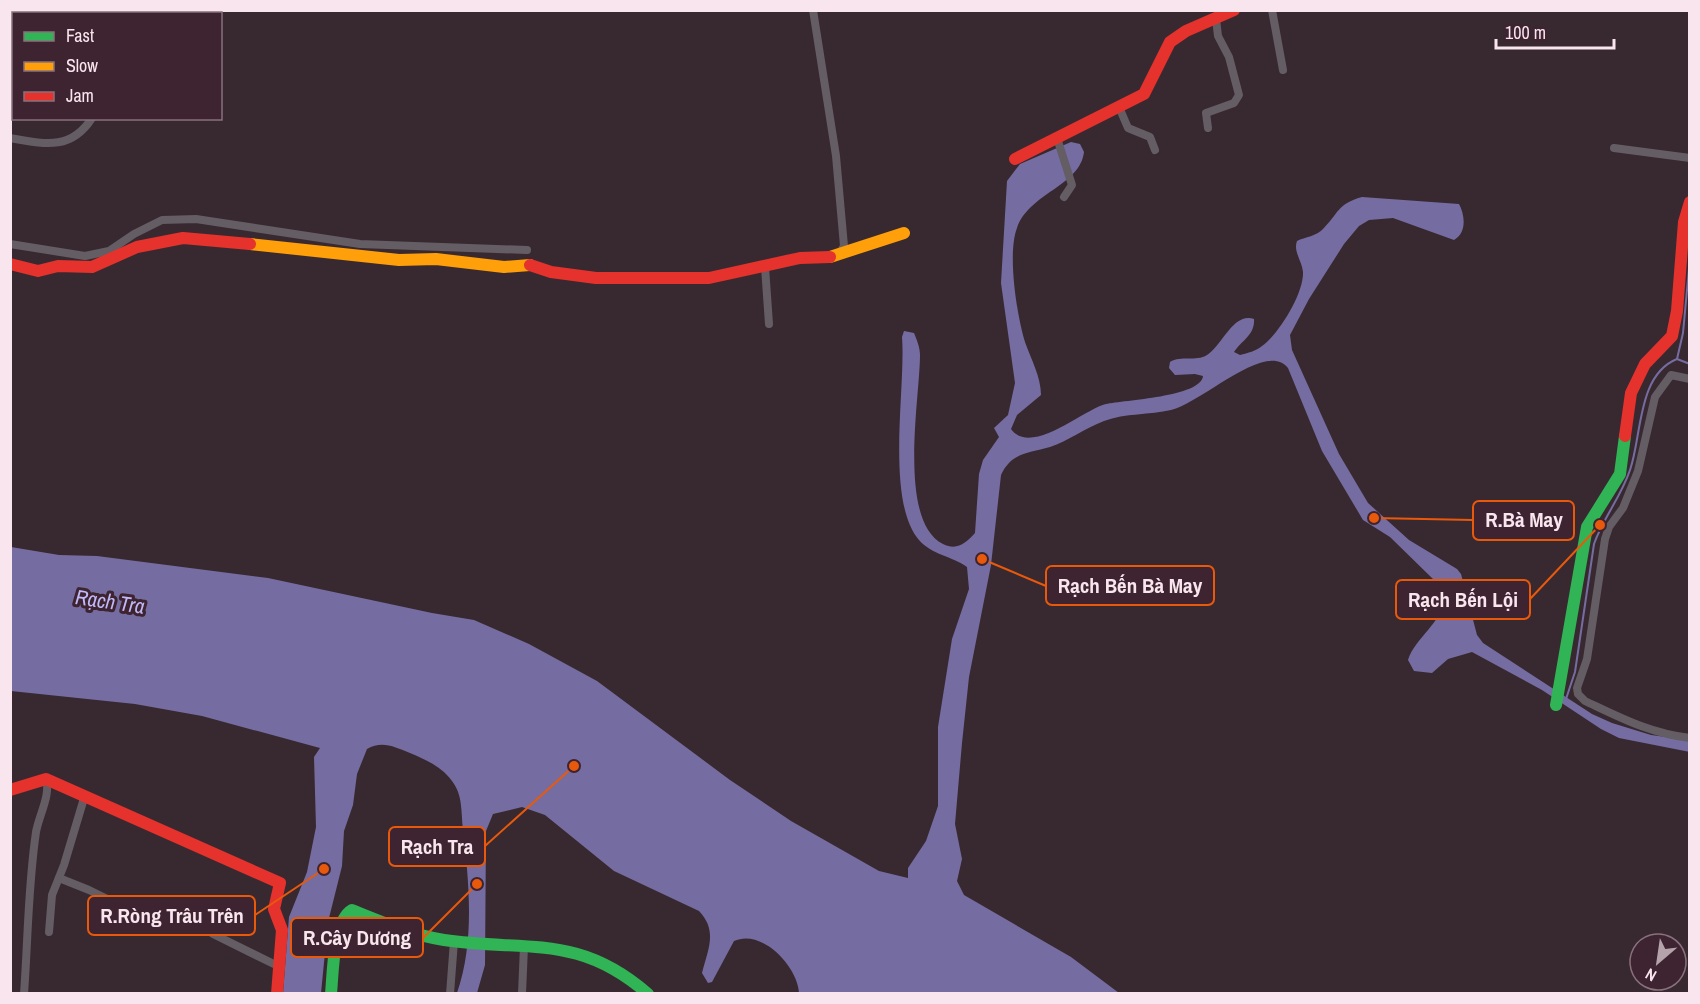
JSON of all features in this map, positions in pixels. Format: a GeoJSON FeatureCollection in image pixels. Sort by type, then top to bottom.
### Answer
{"type":"FeatureCollection","features":[{"type":"Feature","properties":{"kind":"street"},"geometry":{"type":"LineString","coordinates":[[813,10],[841,197],[844,246],[840,253]]}},
{"type":"Feature","properties":{"kind":"street"},"geometry":{"type":"LineString","coordinates":[[1015,159],[1058,141],[1144,94],[1153,82],[1164,50],[1170,40],[1234,10]]}},
{"type":"Feature","properties":{"kind":"street"},"geometry":{"type":"LineString","coordinates":[[1272,10],[1283,70]]}},
{"type":"Feature","properties":{"kind":"street"},"geometry":{"type":"LineString","coordinates":[[1208,128],[1206,113],[1234,103],[1239,95],[1228,57],[1218,36],[1216,19]]}},
{"type":"Feature","properties":{"kind":"street"},"geometry":{"type":"LineString","coordinates":[[1119,107],[1128,128],[1149,136],[1155,150]]}},
{"type":"Feature","properties":{"kind":"street"},"geometry":{"type":"LineString","coordinates":[[10,138],[38,143],[66,142],[84,131],[91,120]]}},
{"type":"Feature","properties":{"kind":"street"},"geometry":{"type":"LineString","coordinates":[[1058,141],[1072,185],[1064,197]]}},
{"type":"Feature","properties":{"kind":"street"},"geometry":{"type":"LineString","coordinates":[[1614,148],[1689,158]]}},
{"type":"Feature","properties":{"kind":"street"},"geometry":{"type":"LineString","coordinates":[[1556,704],[1587,527],[1611,492],[1620,474],[1632,393],[1645,364],[1672,336],[1677,311],[1684,222],[1689,202]]}},
{"type":"Feature","properties":{"kind":"street"},"geometry":{"type":"LineString","coordinates":[[10,244],[85,256],[109,251],[162,220],[196,219],[360,244],[527,250]]}},
{"type":"Feature","properties":{"kind":"street"},"geometry":{"type":"LineString","coordinates":[[10,264],[38,271],[57,266],[92,267],[106,263],[137,247],[183,238],[399,260],[436,260],[504,267],[533,265],[551,272],[596,278],[709,278],[800,258],[834,257],[904,232]]}},
{"type":"Feature","properties":{"kind":"street"},"geometry":{"type":"LineString","coordinates":[[765,267],[769,324]]}},
{"type":"Feature","properties":{"kind":"street"},"geometry":{"type":"LineString","coordinates":[[1689,379],[1671,375],[1655,396],[1638,471],[1623,508],[1609,527],[1605,539],[1587,659],[1577,688],[1578,694],[1585,701],[1638,726],[1667,736],[1689,738]]}},
{"type":"Feature","properties":{"kind":"street"},"geometry":{"type":"LineString","coordinates":[[10,790],[46,779],[280,883],[274,909],[282,930],[277,993]]}},
{"type":"Feature","properties":{"kind":"street"},"geometry":{"type":"LineString","coordinates":[[24,993],[28,896],[38,822],[48,788],[46,779]]}},
{"type":"Feature","properties":{"kind":"street"},"geometry":{"type":"LineString","coordinates":[[49,932],[52,895],[85,795]]}},
{"type":"Feature","properties":{"kind":"street"},"geometry":{"type":"LineString","coordinates":[[59,878],[146,918]]}},
{"type":"Feature","properties":{"kind":"street"},"geometry":{"type":"LineString","coordinates":[[331,993],[338,932],[345,914],[352,910],[415,934],[456,941],[571,949],[611,965],[648,993]]}},
{"type":"Feature","properties":{"kind":"street"},"geometry":{"type":"LineString","coordinates":[[213,934],[280,967]]}},
{"type":"Feature","properties":{"kind":"street"},"geometry":{"type":"LineString","coordinates":[[450,993],[456,941]]}},
{"type":"Feature","properties":{"kind":"street"},"geometry":{"type":"LineString","coordinates":[[518,946],[522,993]]}},
{"type":"Feature","properties":{"kind":"water","name":"Rạch Tra"},"geometry":{"type":"Polygon","coordinates":[[[1071,142],[1080,144],[1084,152],[1080,164],[1074,173],[1032,206],[1023,216],[1014,239],[1014,285],[1019,317],[1025,342],[1038,375],[1041,395],[1017,415],[1011,429],[1020,436],[1031,438],[1058,429],[1106,404],[1190,389],[1199,383],[1203,376],[1175,375],[1169,368],[1170,362],[1207,355],[1240,320],[1254,319],[1254,325],[1234,352],[1240,355],[1260,348],[1283,323],[1299,291],[1303,272],[1296,249],[1297,241],[1320,231],[1348,203],[1362,197],[1459,204],[1464,224],[1461,233],[1454,240],[1393,218],[1369,220],[1359,226],[1344,244],[1309,299],[1290,335],[1292,350],[1339,454],[1368,503],[1409,540],[1457,569],[1461,574],[1477,635],[1483,643],[1592,714],[1651,735],[1689,740],[1690,752],[1619,738],[1601,729],[1542,690],[1472,652],[1448,659],[1432,673],[1414,671],[1408,660],[1440,613],[1443,595],[1433,579],[1390,537],[1363,520],[1322,451],[1288,368],[1278,361],[1249,367],[1199,397],[1171,410],[1112,418],[1097,424],[1050,447],[1016,458],[1005,467],[1001,475],[991,565],[969,677],[955,824],[962,859],[957,881],[964,895],[1071,957],[1119,993],[799,993],[792,972],[777,952],[756,940],[745,938],[734,941],[712,982],[708,983],[702,973],[709,948],[710,933],[705,918],[699,911],[614,871],[545,815],[522,807],[493,814],[486,831],[485,965],[477,993],[457,993],[466,953],[469,912],[461,804],[458,792],[448,776],[433,764],[388,745],[378,745],[367,749],[357,774],[353,805],[344,831],[342,866],[328,922],[321,993],[283,993],[289,917],[307,872],[316,827],[314,757],[320,748],[202,716],[135,704],[11,691],[11,547],[59,555],[97,556],[268,578],[474,620],[529,644],[597,681],[730,780],[791,821],[879,871],[908,878],[908,868],[926,841],[938,806],[938,727],[952,639],[969,589],[967,567],[924,545],[909,522],[903,499],[900,472],[902,337],[904,331],[914,333],[920,352],[914,457],[920,511],[929,531],[943,544],[957,546],[965,543],[975,533],[979,474],[983,460],[999,437],[994,428],[1008,415],[1015,383],[1001,283],[1007,181],[1020,164],[1071,142]]]}},
{"type":"Feature","properties":{"kind":"waterway"},"geometry":{"type":"LineString","coordinates":[[1677,359],[1683,333],[1690,258]]}},
{"type":"Feature","properties":{"kind":"waterway"},"geometry":{"type":"LineString","coordinates":[[1566,699],[1575,672],[1594,544],[1630,470],[1648,392],[1654,378],[1664,367],[1677,359],[1690,364]]}},
{"type":"Feature","properties":{"kind":"traffic: fast"},"geometry":{"type":"LineString","coordinates":[[1556,705],[1587,527],[1620,474],[1625,436]]}},
{"type":"Feature","properties":{"kind":"traffic: fast"},"geometry":{"type":"LineString","coordinates":[[331,994],[338,936],[341,925],[352,910],[397,928],[432,938],[527,946],[575,953],[623,975],[648,994]]}},
{"type":"Feature","properties":{"kind":"traffic: slow"},"geometry":{"type":"LineString","coordinates":[[830,257],[904,233]]}},
{"type":"Feature","properties":{"kind":"traffic: slow"},"geometry":{"type":"LineString","coordinates":[[250,244],[399,260],[436,259],[504,267],[530,265]]}},
{"type":"Feature","properties":{"kind":"traffic: jam"},"geometry":{"type":"LineString","coordinates":[[1015,159],[1144,94],[1170,42],[1186,31],[1234,10]]}},
{"type":"Feature","properties":{"kind":"traffic: jam"},"geometry":{"type":"LineString","coordinates":[[1625,436],[1631,393],[1645,364],[1672,336],[1677,311],[1684,222],[1690,202]]}},
{"type":"Feature","properties":{"kind":"traffic: jam"},"geometry":{"type":"LineString","coordinates":[[10,264],[38,271],[58,266],[92,267],[137,247],[183,238],[250,244]]}},
{"type":"Feature","properties":{"kind":"traffic: jam"},"geometry":{"type":"LineString","coordinates":[[530,265],[551,272],[596,278],[709,278],[800,258],[830,257]]}},
{"type":"Feature","properties":{"kind":"traffic: jam"},"geometry":{"type":"LineString","coordinates":[[10,790],[46,779],[280,883],[274,909],[282,930],[277,994]]}},
{"type":"Feature","properties":{"kind":"place","name":"R.Bà May"},"geometry":{"type":"Point","coordinates":[1374,518]}},
{"type":"Feature","properties":{"kind":"place","name":"Rạch Bến Lội"},"geometry":{"type":"Point","coordinates":[1600,525]}},
{"type":"Feature","properties":{"kind":"place","name":"Rạch Bến Bà May"},"geometry":{"type":"Point","coordinates":[982,559]}},
{"type":"Feature","properties":{"kind":"place","name":"Rạch Tra"},"geometry":{"type":"Point","coordinates":[574,766]}},
{"type":"Feature","properties":{"kind":"place","name":"R.Ròng Trâu Trên"},"geometry":{"type":"Point","coordinates":[324,869]}},
{"type":"Feature","properties":{"kind":"place","name":"R.Cây Dương"},"geometry":{"type":"Point","coordinates":[477,884]}}]}
